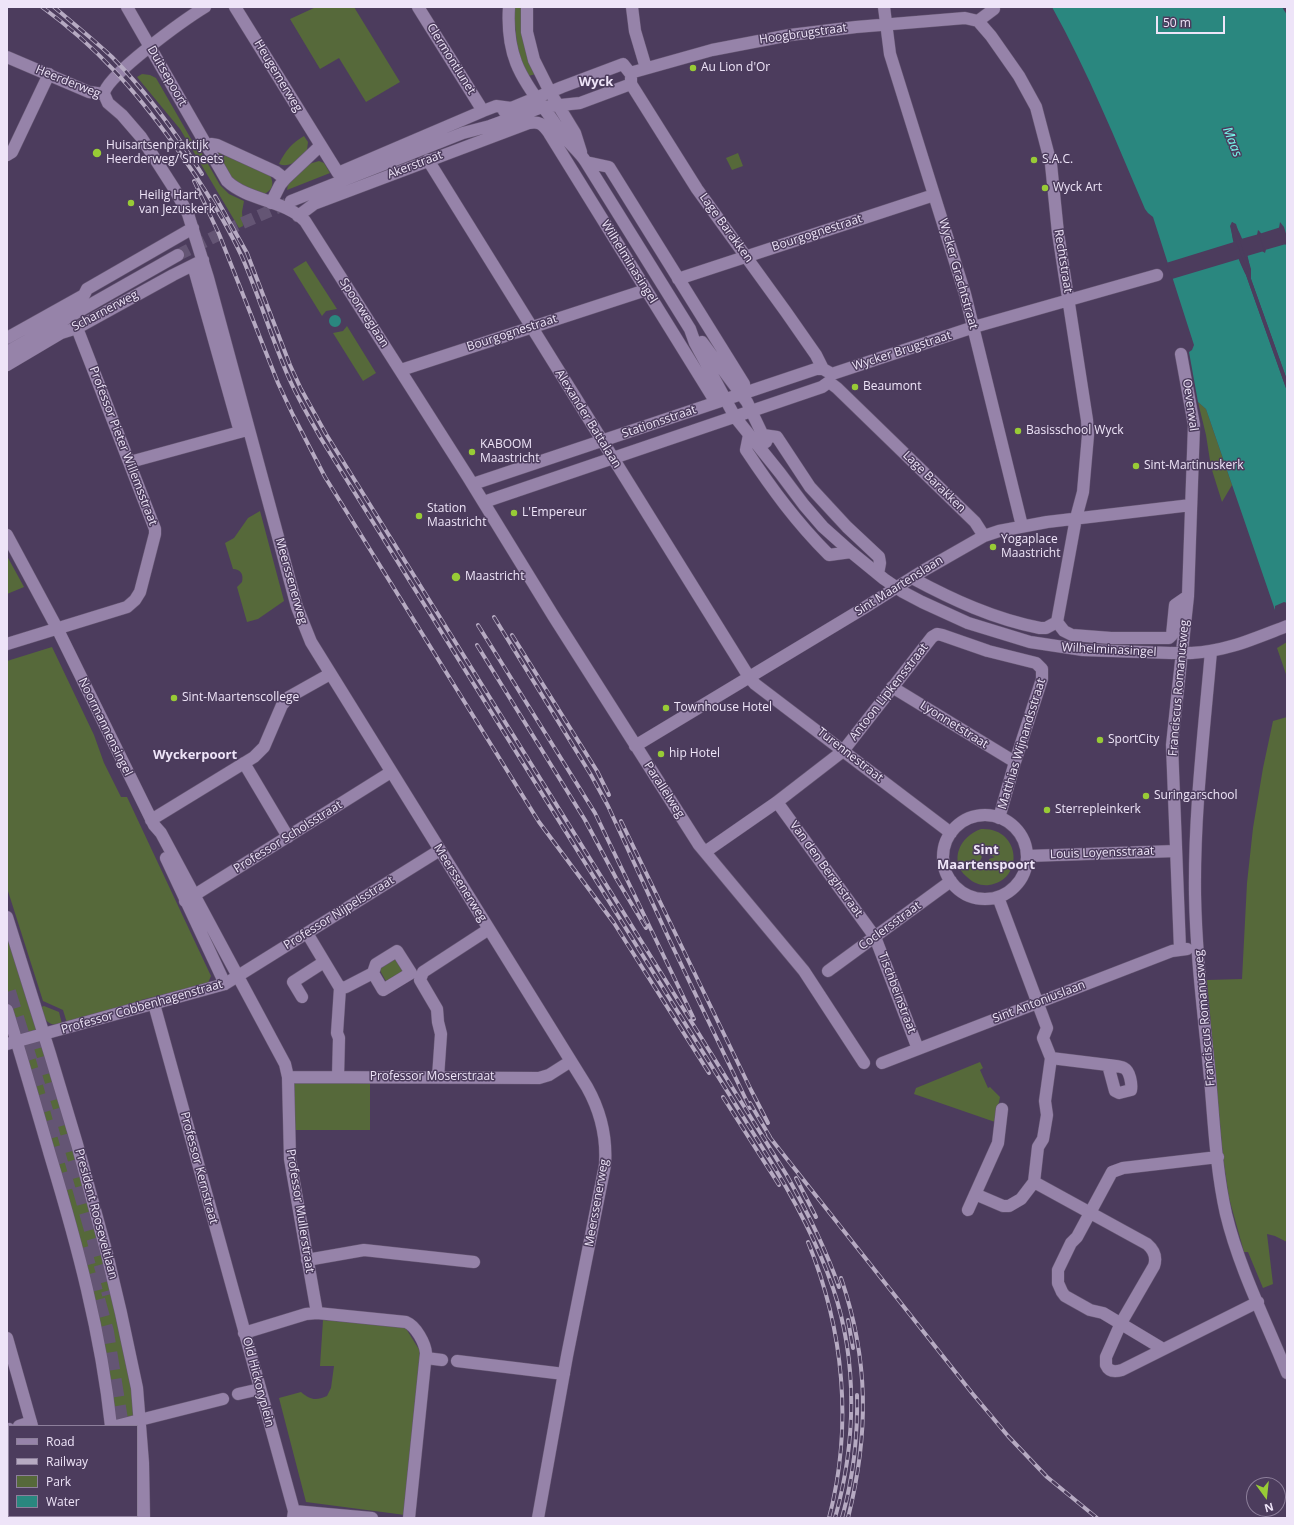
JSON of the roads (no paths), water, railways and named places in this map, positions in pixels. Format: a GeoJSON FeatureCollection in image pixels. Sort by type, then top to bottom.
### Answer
{"type":"FeatureCollection","features":[{"type":"Feature","properties":{"kind":"street","name":"Duitsepoort"},"geometry":{"type":"LineString","coordinates":[[127,7],[151,46],[227,180],[234,187],[271,203]]}},
{"type":"Feature","properties":{"kind":"street"},"geometry":{"type":"LineString","coordinates":[[104,94],[107,86],[151,46],[190,16],[205,7]]}},
{"type":"Feature","properties":{"kind":"street","name":"Heugemerweg"},"geometry":{"type":"LineString","coordinates":[[236,7],[320,146],[338,173]]}},
{"type":"Feature","properties":{"kind":"street","name":"Clermontlunet"},"geometry":{"type":"LineString","coordinates":[[418,7],[484,111]]}},
{"type":"Feature","properties":{"kind":"street","name":"Wilhelminasingel"},"geometry":{"type":"LineString","coordinates":[[509,7],[510,36],[515,61],[525,82],[566,139],[585,160],[690,329],[695,343],[735,417],[816,519],[851,552],[878,574],[896,588],[917,600],[963,620],[1024,640],[1082,650],[1190,653],[1212,651],[1238,645],[1287,626]]}},
{"type":"Feature","properties":{"kind":"street","name":"Wilhelminasingel"},"geometry":{"type":"LineString","coordinates":[[527,7],[527,22],[531,50],[537,67],[550,92],[576,133],[585,160]]}},
{"type":"Feature","properties":{"kind":"street"},"geometry":{"type":"LineString","coordinates":[[632,7],[635,31],[646,68]]}},
{"type":"Feature","properties":{"kind":"street","name":"Wycker Grachtstraat"},"geometry":{"type":"LineString","coordinates":[[884,7],[890,54],[965,294],[1022,526]]}},
{"type":"Feature","properties":{"kind":"street"},"geometry":{"type":"LineString","coordinates":[[978,21],[993,8]]}},
{"type":"Feature","properties":{"kind":"street","name":"Hoogbrugstraat"},"geometry":{"type":"LineString","coordinates":[[628,74],[699,53],[743,43],[813,31],[958,18],[978,21]]}},
{"type":"Feature","properties":{"kind":"street","name":"Rechtstraat"},"geometry":{"type":"LineString","coordinates":[[978,21],[991,36],[1030,92],[1036,107],[1051,164],[1058,233],[1087,420],[1088,435],[1083,492],[1076,518]]}},
{"type":"Feature","properties":{"kind":"street","name":"Heerderweg"},"geometry":{"type":"LineString","coordinates":[[7,57],[89,92],[104,94],[108,103],[122,115],[141,137],[162,168],[184,206],[193,228],[198,262]]}},
{"type":"Feature","properties":{"kind":"street"},"geometry":{"type":"LineString","coordinates":[[7,155],[12,152],[48,74]]}},
{"type":"Feature","properties":{"kind":"street"},"geometry":{"type":"LineString","coordinates":[[539,102],[550,92],[628,74]]}},
{"type":"Feature","properties":{"kind":"street"},"geometry":{"type":"LineString","coordinates":[[539,102],[558,105],[580,103],[628,74]]}},
{"type":"Feature","properties":{"kind":"street","name":"Lage Barakken"},"geometry":{"type":"LineString","coordinates":[[628,74],[697,189],[816,355],[837,388],[975,522],[984,536]]}},
{"type":"Feature","properties":{"kind":"street","name":"Akerstraat"},"geometry":{"type":"LineString","coordinates":[[463,133],[486,118],[511,108],[539,102]]}},
{"type":"Feature","properties":{"kind":"street","name":"Akerstraat"},"geometry":{"type":"LineString","coordinates":[[291,201],[463,133],[490,126],[539,102]]}},
{"type":"Feature","properties":{"kind":"street","name":"Akerstraat"},"geometry":{"type":"LineString","coordinates":[[338,173],[496,106],[511,108]]}},
{"type":"Feature","properties":{"kind":"street","name":"Akerstraat"},"geometry":{"type":"LineString","coordinates":[[298,216],[314,204],[428,160],[536,122]]}},
{"type":"Feature","properties":{"kind":"street","name":"Wilhelminasingel"},"geometry":{"type":"LineString","coordinates":[[536,122],[540,123],[549,133],[712,396],[724,399]]}},
{"type":"Feature","properties":{"kind":"street"},"geometry":{"type":"LineString","coordinates":[[207,146],[211,144],[217,145],[276,172],[285,179]]}},
{"type":"Feature","properties":{"kind":"street"},"geometry":{"type":"LineString","coordinates":[[271,203],[280,185],[285,179],[320,146]]}},
{"type":"Feature","properties":{"kind":"street","name":"Alexander Battalaan"},"geometry":{"type":"LineString","coordinates":[[428,160],[749,677]]}},
{"type":"Feature","properties":{"kind":"street"},"geometry":{"type":"LineString","coordinates":[[585,160],[609,167],[744,384],[740,393]]}},
{"type":"Feature","properties":{"kind":"street","name":"Bourgognestraat"},"geometry":{"type":"LineString","coordinates":[[678,279],[934,195]]}},
{"type":"Feature","properties":{"kind":"street","name":"Spoorweglaan"},"geometry":{"type":"LineString","coordinates":[[271,203],[298,216],[304,221],[473,484]]}},
{"type":"Feature","properties":{"kind":"street","name":"Scharnerweg"},"geometry":{"type":"LineString","coordinates":[[7,338],[84,295],[87,289],[193,228]]}},
{"type":"Feature","properties":{"kind":"street","name":"Scharnerweg"},"geometry":{"type":"LineString","coordinates":[[7,351],[178,255]]}},
{"type":"Feature","properties":{"kind":"street","name":"Scharnerweg"},"geometry":{"type":"LineString","coordinates":[[7,365],[61,334],[77,328],[198,262]]}},
{"type":"Feature","properties":{"kind":"street","name":"Meerssenerweg"},"geometry":{"type":"LineString","coordinates":[[198,262],[300,618],[311,642],[598,1107],[604,1131],[606,1154],[538,1518]]}},
{"type":"Feature","properties":{"kind":"street","name":"Wycker Brugstraat"},"geometry":{"type":"LineString","coordinates":[[828,375],[974,327],[1157,275]]}},
{"type":"Feature","properties":{"kind":"street","name":"Bourgognestraat"},"geometry":{"type":"LineString","coordinates":[[401,370],[646,290]]}},
{"type":"Feature","properties":{"kind":"street","name":"Professor Pieter Willemsstraat"},"geometry":{"type":"LineString","coordinates":[[7,644],[127,607],[135,600],[140,592],[155,534],[155,529],[130,462],[77,328]]}},
{"type":"Feature","properties":{"kind":"street","name":"Wilhelminasingel"},"geometry":{"type":"LineString","coordinates":[[690,329],[701,340],[752,411],[780,473]]}},
{"type":"Feature","properties":{"kind":"street","name":"Oeverwal"},"geometry":{"type":"LineString","coordinates":[[1181,354],[1194,421],[1191,504]]}},
{"type":"Feature","properties":{"kind":"street","name":"Stationsstraat"},"geometry":{"type":"LineString","coordinates":[[473,484],[740,393],[816,369],[828,375],[822,387],[484,502]]}},
{"type":"Feature","properties":{"kind":"street"},"geometry":{"type":"LineString","coordinates":[[130,462],[245,430]]}},
{"type":"Feature","properties":{"kind":"street"},"geometry":{"type":"LineString","coordinates":[[749,435],[746,450],[794,518],[829,555],[851,552]]}},
{"type":"Feature","properties":{"kind":"street"},"geometry":{"type":"LineString","coordinates":[[763,435],[777,437],[810,487],[848,527],[877,553],[880,560],[878,574]]}},
{"type":"Feature","properties":{"kind":"street","name":"Parallelweg"},"geometry":{"type":"LineString","coordinates":[[473,484],[635,746],[705,852],[804,971],[864,1063]]}},
{"type":"Feature","properties":{"kind":"street","name":"Sint Maartenslaan"},"geometry":{"type":"LineString","coordinates":[[635,746],[984,536],[1022,526],[1191,504]]}},
{"type":"Feature","properties":{"kind":"street","name":"Franciscus Romanusweg"},"geometry":{"type":"LineString","coordinates":[[1180,949],[1172,745],[1188,596],[1191,504]]}},
{"type":"Feature","properties":{"kind":"street"},"geometry":{"type":"LineString","coordinates":[[912,578],[950,598],[993,616],[1040,628],[1046,628],[1056,622],[1076,518]]}},
{"type":"Feature","properties":{"kind":"street","name":"Noormannensingel"},"geometry":{"type":"LineString","coordinates":[[7,535],[57,628],[132,784],[152,822],[161,833],[190,898],[225,984]]}},
{"type":"Feature","properties":{"kind":"street","name":"Franciscus Romanusweg"},"geometry":{"type":"LineString","coordinates":[[1172,635],[1175,606],[1188,596]]}},
{"type":"Feature","properties":{"kind":"street","name":"Wilhelminasingel"},"geometry":{"type":"LineString","coordinates":[[1056,622],[1064,631],[1072,635],[1111,638],[1169,638],[1172,635]]}},
{"type":"Feature","properties":{"kind":"street","name":"Matthias Wijnandsstraat"},"geometry":{"type":"LineString","coordinates":[[937,634],[988,651],[1036,664],[1042,670],[1042,679],[1015,762],[999,818]]}},
{"type":"Feature","properties":{"kind":"street","name":"Antoon Lipkensstraat"},"geometry":{"type":"LineString","coordinates":[[705,852],[777,802],[843,751],[932,637],[937,634]]}},
{"type":"Feature","properties":{"kind":"street","name":"Franciscus Romanusweg"},"geometry":{"type":"LineString","coordinates":[[1212,651],[1197,822],[1195,893],[1198,948],[1218,1156],[1223,1200],[1231,1232],[1287,1373]]}},
{"type":"Feature","properties":{"kind":"street"},"geometry":{"type":"LineString","coordinates":[[152,822],[254,757],[264,747],[282,705],[289,697],[330,674]]}},
{"type":"Feature","properties":{"kind":"street","name":"Turennestraat"},"geometry":{"type":"LineString","coordinates":[[749,677],[755,684],[951,832]]}},
{"type":"Feature","properties":{"kind":"street","name":"Lyonnetstraat"},"geometry":{"type":"LineString","coordinates":[[892,687],[1015,762]]}},
{"type":"Feature","properties":{"kind":"street"},"geometry":{"type":"LineString","coordinates":[[244,763],[288,837]]}},
{"type":"Feature","properties":{"kind":"street","name":"Professor Scholsstraat"},"geometry":{"type":"LineString","coordinates":[[190,898],[391,772]]}},
{"type":"Feature","properties":{"kind":"street","name":"Van den Berghstraat"},"geometry":{"type":"LineString","coordinates":[[777,802],[875,937]]}},
{"type":"Feature","properties":{"kind":"street"},"geometry":{"type":"LineString","coordinates":[[986,815],[999,818],[1006,820],[1017,830],[1024,842],[1027,856],[1024,872],[1019,881],[1008,892],[998,897],[986,899],[975,898],[964,893],[951,882],[945,870],[943,857],[946,844],[951,832],[961,823],[973,817],[986,815]]}},
{"type":"Feature","properties":{"kind":"street","name":"Professor Nijpelsstraat"},"geometry":{"type":"LineString","coordinates":[[238,976],[440,850]]}},
{"type":"Feature","properties":{"kind":"street","name":"Louis Loyensstraat"},"geometry":{"type":"LineString","coordinates":[[1027,856],[1176,851]]}},
{"type":"Feature","properties":{"kind":"street","name":"Coclersstraat"},"geometry":{"type":"LineString","coordinates":[[828,971],[951,882]]}},
{"type":"Feature","properties":{"kind":"street"},"geometry":{"type":"LineString","coordinates":[[975,1194],[1003,1206],[1009,1206],[1021,1199],[1034,1182],[1038,1147],[1043,1139],[1047,1115],[1045,1101],[1051,1058],[1043,1038],[1047,1028],[998,897]]}},
{"type":"Feature","properties":{"kind":"street","name":"Noormannensingel"},"geometry":{"type":"LineString","coordinates":[[190,898],[238,976]]}},
{"type":"Feature","properties":{"kind":"street","name":"President Rooseveltlaan"},"geometry":{"type":"LineString","coordinates":[[7,917],[44,1034],[107,1254],[128,1343],[137,1388],[140,1420],[144,1518]]}},
{"type":"Feature","properties":{"kind":"street"},"geometry":{"type":"LineString","coordinates":[[438,1077],[441,1034],[438,1022],[438,1008],[420,980],[423,972],[488,928]]}},
{"type":"Feature","properties":{"kind":"street"},"geometry":{"type":"LineString","coordinates":[[307,933],[340,988],[337,1033],[339,1038],[338,1077]]}},
{"type":"Feature","properties":{"kind":"street","name":"Tischbeinstraat"},"geometry":{"type":"LineString","coordinates":[[875,937],[918,1049]]}},
{"type":"Feature","properties":{"kind":"street","name":"Sint Antoniuslaan"},"geometry":{"type":"LineString","coordinates":[[882,1063],[1180,949],[1198,948]]}},
{"type":"Feature","properties":{"kind":"street"},"geometry":{"type":"LineString","coordinates":[[302,997],[293,982],[324,962]]}},
{"type":"Feature","properties":{"kind":"street"},"geometry":{"type":"LineString","coordinates":[[340,988],[346,987],[373,972]]}},
{"type":"Feature","properties":{"kind":"street","name":"Professor Cobbenhagenstraat"},"geometry":{"type":"LineString","coordinates":[[12,1043],[225,984],[238,976]]}},
{"type":"Feature","properties":{"kind":"street","name":"Professor Mullerstraat"},"geometry":{"type":"LineString","coordinates":[[238,976],[285,1064],[288,1076],[290,1160],[317,1313]]}},
{"type":"Feature","properties":{"kind":"street","name":"Professor Kernstraat"},"geometry":{"type":"LineString","coordinates":[[154,1004],[244,1333]]}},
{"type":"Feature","properties":{"kind":"street"},"geometry":{"type":"LineString","coordinates":[[7,1010],[12,1043],[83,1270],[94,1317],[104,1373],[111,1425]]}},
{"type":"Feature","properties":{"kind":"street"},"geometry":{"type":"LineString","coordinates":[[1051,1058],[1108,1066]]}},
{"type":"Feature","properties":{"kind":"street","name":"Professor Moserstraat"},"geometry":{"type":"LineString","coordinates":[[288,1076],[539,1078],[549,1075],[571,1061]]}},
{"type":"Feature","properties":{"kind":"street"},"geometry":{"type":"LineString","coordinates":[[968,1210],[998,1143],[1002,1109]]}},
{"type":"Feature","properties":{"kind":"street"},"geometry":{"type":"LineString","coordinates":[[1164,1350],[1103,1312],[1090,1310],[1065,1296],[1059,1287],[1058,1270],[1071,1243],[1077,1237],[1112,1172],[1117,1169],[1218,1156]]}},
{"type":"Feature","properties":{"kind":"street"},"geometry":{"type":"LineString","coordinates":[[1034,1182],[1147,1244],[1155,1254],[1154,1266],[1121,1323],[1106,1357],[1106,1365],[1110,1370],[1114,1372],[1122,1370],[1258,1302]]}},
{"type":"Feature","properties":{"kind":"street"},"geometry":{"type":"LineString","coordinates":[[307,1260],[364,1250],[474,1262]]}},
{"type":"Feature","properties":{"kind":"street","name":"Old Hickoryplein"},"geometry":{"type":"LineString","coordinates":[[372,1518],[294,1515],[244,1333],[306,1314],[317,1313],[406,1322],[414,1327],[426,1348],[426,1358],[409,1518]]}},
{"type":"Feature","properties":{"kind":"street"},"geometry":{"type":"LineString","coordinates":[[7,1338],[31,1424]]}},
{"type":"Feature","properties":{"kind":"street"},"geometry":{"type":"LineString","coordinates":[[426,1358],[442,1360]]}},
{"type":"Feature","properties":{"kind":"street"},"geometry":{"type":"LineString","coordinates":[[457,1361],[564,1374]]}},
{"type":"Feature","properties":{"kind":"street"},"geometry":{"type":"LineString","coordinates":[[238,1394],[260,1389]]}},
{"type":"Feature","properties":{"kind":"street"},"geometry":{"type":"LineString","coordinates":[[120,1425],[223,1399]]}},
{"type":"Feature","properties":{"kind":"water","name":"Maas"},"geometry":{"type":"Polygon","coordinates":[[[1052,7],[1282,7],[1287,15],[1287,237],[1284,227],[1280,222],[1279,228],[1284,244],[1287,245],[1287,380],[1251,279],[1250,265],[1243,240],[1232,222],[1231,228],[1233,241],[1240,263],[1246,275],[1287,391],[1287,603],[1284,602],[1275,606],[1275,610],[1206,409],[1198,402],[1189,352],[1192,350],[1194,345],[1153,217],[1145,209],[1078,56],[1052,7]],[[1258,230],[1257,235],[1262,251],[1265,253],[1265,244],[1258,230]]]}},
{"type":"Feature","properties":{"kind":"water"},"geometry":{"type":"Polygon","coordinates":[[[337,315],[340,316],[340,326],[333,327],[330,326],[329,319],[330,316],[337,315]]]}},
{"type":"Feature","properties":{"kind":"tunnel"},"geometry":{"type":"LineString","coordinates":[[178,255],[236,226],[288,203]]}},
{"type":"Feature","properties":{"kind":"tunnel"},"geometry":{"type":"LineString","coordinates":[[7,992],[46,1117],[69,1198]]}},
{"type":"Feature","properties":{"kind":"tunnel"},"geometry":{"type":"LineString","coordinates":[[37,1030],[111,1294]]}},
{"type":"Feature","properties":{"kind":"tunnel"},"geometry":{"type":"LineString","coordinates":[[82,1248],[105,1332],[120,1425]]}},
{"type":"Feature","properties":{"kind":"railway"},"geometry":{"type":"LineString","coordinates":[[42,7],[81,38],[130,88],[175,146],[211,200],[242,257],[288,376],[320,437],[785,1184],[803,1218],[819,1252],[833,1288],[847,1345],[850,1374],[850,1432],[842,1490],[835,1518]]}},
{"type":"Feature","properties":{"kind":"railway"},"geometry":{"type":"LineString","coordinates":[[54,7],[91,38],[125,70],[149,98],[182,143],[202,174]]}},
{"type":"Feature","properties":{"kind":"railway"},"geometry":{"type":"LineString","coordinates":[[194,181],[219,234],[278,383],[325,477],[539,822],[614,923],[709,1073]]}},
{"type":"Feature","properties":{"kind":"railway"},"geometry":{"type":"LineString","coordinates":[[215,196],[247,253],[290,365],[301,389],[326,434],[786,1174],[815,1229],[839,1287]]}},
{"type":"Feature","properties":{"kind":"railway"},"geometry":{"type":"LineString","coordinates":[[494,617],[591,775],[608,806],[669,939],[750,1108]]}},
{"type":"Feature","properties":{"kind":"railway"},"geometry":{"type":"LineString","coordinates":[[478,625],[595,813],[694,1019]]}},
{"type":"Feature","properties":{"kind":"railway"},"geometry":{"type":"LineString","coordinates":[[512,635],[597,771],[609,795]]}},
{"type":"Feature","properties":{"kind":"railway"},"geometry":{"type":"LineString","coordinates":[[477,645],[585,820],[616,878],[646,928]]}},
{"type":"Feature","properties":{"kind":"railway"},"geometry":{"type":"LineString","coordinates":[[621,821],[768,1123]]}},
{"type":"Feature","properties":{"kind":"railway"},"geometry":{"type":"LineString","coordinates":[[723,1097],[779,1185]]}},
{"type":"Feature","properties":{"kind":"railway"},"geometry":{"type":"LineString","coordinates":[[750,1103],[770,1137]]}},
{"type":"Feature","properties":{"kind":"railway"},"geometry":{"type":"LineString","coordinates":[[768,1135],[972,1393],[1008,1436],[1047,1477],[1097,1518]]}},
{"type":"Feature","properties":{"kind":"railway"},"geometry":{"type":"LineString","coordinates":[[796,1178],[816,1217]]}},
{"type":"Feature","properties":{"kind":"railway"},"geometry":{"type":"LineString","coordinates":[[808,1242],[830,1309],[837,1344],[841,1378],[841,1448],[829,1518]]}},
{"type":"Feature","properties":{"kind":"railway"},"geometry":{"type":"LineString","coordinates":[[841,1278],[857,1338],[863,1397],[860,1457],[848,1518]]}},
{"type":"Feature","properties":{"kind":"railway"},"geometry":{"type":"LineString","coordinates":[[848,1320],[853,1348]]}},
{"type":"Feature","properties":{"kind":"railway"},"geometry":{"type":"LineString","coordinates":[[842,1518],[854,1457],[857,1426],[857,1395]]}},
{"type":"Feature","properties":{"kind":"place","name":"Au Lion d'Or"},"geometry":{"type":"Point","coordinates":[693,68]}},
{"type":"Feature","properties":{"kind":"place","name":"Huisartsenpraktijk Heerderweg/ Smeets"},"geometry":{"type":"Point","coordinates":[97,153]}},
{"type":"Feature","properties":{"kind":"place","name":"S.A.C."},"geometry":{"type":"Point","coordinates":[1034,160]}},
{"type":"Feature","properties":{"kind":"place","name":"Wyck Art"},"geometry":{"type":"Point","coordinates":[1045,188]}},
{"type":"Feature","properties":{"kind":"place","name":"Heilig Hart van Jezuskerk"},"geometry":{"type":"Point","coordinates":[131,203]}},
{"type":"Feature","properties":{"kind":"place","name":"Beaumont"},"geometry":{"type":"Point","coordinates":[855,387]}},
{"type":"Feature","properties":{"kind":"place","name":"Basisschool Wyck"},"geometry":{"type":"Point","coordinates":[1018,431]}},
{"type":"Feature","properties":{"kind":"place","name":"KABOOM Maastricht"},"geometry":{"type":"Point","coordinates":[472,452]}},
{"type":"Feature","properties":{"kind":"place","name":"Sint-Martinuskerk"},"geometry":{"type":"Point","coordinates":[1136,466]}},
{"type":"Feature","properties":{"kind":"place","name":"L'Empereur"},"geometry":{"type":"Point","coordinates":[514,513]}},
{"type":"Feature","properties":{"kind":"place","name":"Station Maastricht"},"geometry":{"type":"Point","coordinates":[419,516]}},
{"type":"Feature","properties":{"kind":"place","name":"Yogaplace Maastricht"},"geometry":{"type":"Point","coordinates":[993,547]}},
{"type":"Feature","properties":{"kind":"place","name":"Maastricht"},"geometry":{"type":"Point","coordinates":[456,577]}},
{"type":"Feature","properties":{"kind":"place","name":"Sint-Maartenscollege"},"geometry":{"type":"Point","coordinates":[174,698]}},
{"type":"Feature","properties":{"kind":"place","name":"Townhouse Hotel"},"geometry":{"type":"Point","coordinates":[666,708]}},
{"type":"Feature","properties":{"kind":"place","name":"SportCity"},"geometry":{"type":"Point","coordinates":[1100,740]}},
{"type":"Feature","properties":{"kind":"place","name":"hip Hotel"},"geometry":{"type":"Point","coordinates":[661,754]}},
{"type":"Feature","properties":{"kind":"place","name":"Suringarschool"},"geometry":{"type":"Point","coordinates":[1146,796]}},
{"type":"Feature","properties":{"kind":"place","name":"Sterrepleinkerk"},"geometry":{"type":"Point","coordinates":[1047,810]}},
{"type":"Feature","properties":{"kind":"district","name":"Wyck"},"geometry":{"type":"Point","coordinates":[596,82]}},
{"type":"Feature","properties":{"kind":"district","name":"Wyckerpoort"},"geometry":{"type":"Point","coordinates":[195,755]}},
{"type":"Feature","properties":{"kind":"district","name":"Sint Maartenspoort"},"geometry":{"type":"Point","coordinates":[986,858]}}]}
